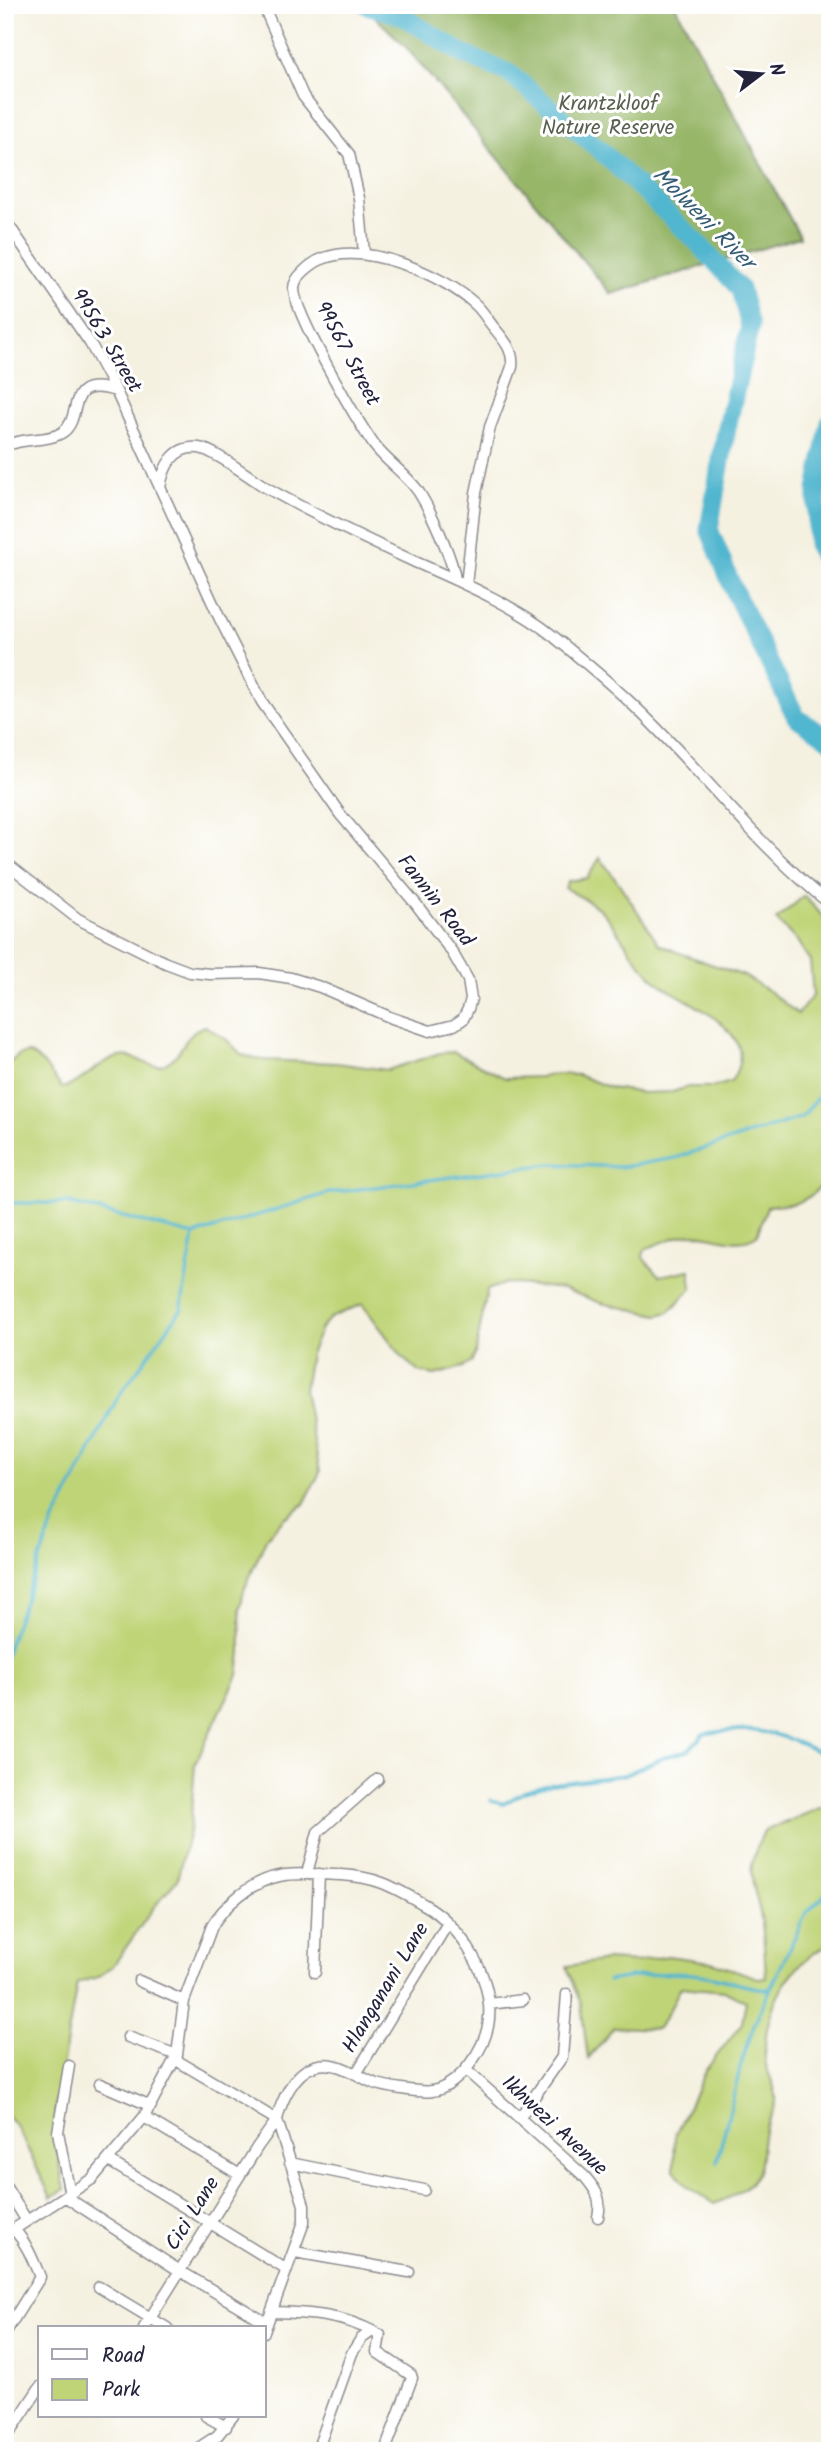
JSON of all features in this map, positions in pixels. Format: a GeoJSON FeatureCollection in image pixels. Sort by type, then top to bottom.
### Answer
{"type":"FeatureCollection","features":[{"type":"Feature","properties":{"kind":"street"},"geometry":{"type":"LineString","coordinates":[[263,5],[303,96],[349,154],[359,198],[364,253]]}},
{"type":"Feature","properties":{"kind":"street","name":"99563 Street"},"geometry":{"type":"LineString","coordinates":[[5,220],[90,343],[116,391],[160,489]]}},
{"type":"Feature","properties":{"kind":"street","name":"99567 Street"},"geometry":{"type":"LineString","coordinates":[[455,580],[452,564],[417,490],[375,445],[327,365],[294,292],[296,281],[320,259],[364,253],[419,271],[475,304],[510,349],[512,367],[490,428],[476,493],[466,584]]}},
{"type":"Feature","properties":{"kind":"street"},"geometry":{"type":"LineString","coordinates":[[14,443],[52,437],[65,431],[71,422],[77,399],[84,391],[100,388],[116,391]]}},
{"type":"Feature","properties":{"kind":"street"},"geometry":{"type":"LineString","coordinates":[[160,489],[165,466],[174,455],[193,448],[211,451],[246,476],[299,506],[466,584],[550,634],[634,706],[793,873],[827,902],[830,889]]}},
{"type":"Feature","properties":{"kind":"street","name":"Fannin Road"},"geometry":{"type":"LineString","coordinates":[[5,862],[78,919],[166,963],[190,972],[259,973],[291,978],[320,987],[403,1023],[430,1031],[454,1026],[463,1019],[468,1009],[471,999],[468,980],[447,944],[340,814],[262,702],[160,489]]}},
{"type":"Feature","properties":{"kind":"street"},"geometry":{"type":"LineString","coordinates":[[307,1873],[318,1832],[378,1779]]}},
{"type":"Feature","properties":{"kind":"street"},"geometry":{"type":"LineString","coordinates":[[5,2333],[40,2277],[27,2245],[10,2232],[92,2179],[144,2117],[177,2057],[184,2001],[212,1926],[218,1914],[253,1885],[278,1875],[307,1873],[375,1878],[429,1908],[448,1923],[459,1936],[479,1971],[489,2004],[486,2034],[466,2070]]}},
{"type":"Feature","properties":{"kind":"street"},"geometry":{"type":"LineString","coordinates":[[315,1972],[319,1874]]}},
{"type":"Feature","properties":{"kind":"street","name":"Hlanganani Lane"},"geometry":{"type":"LineString","coordinates":[[356,2074],[448,1923]]}},
{"type":"Feature","properties":{"kind":"street"},"geometry":{"type":"LineString","coordinates":[[139,1981],[184,2001]]}},
{"type":"Feature","properties":{"kind":"street"},"geometry":{"type":"LineString","coordinates":[[520,2118],[562,2057],[567,1994]]}},
{"type":"Feature","properties":{"kind":"street"},"geometry":{"type":"LineString","coordinates":[[489,2004],[523,2000]]}},
{"type":"Feature","properties":{"kind":"street"},"geometry":{"type":"LineString","coordinates":[[128,2037],[177,2057],[277,2120],[305,2213],[295,2252],[266,2328]]}},
{"type":"Feature","properties":{"kind":"street","name":"Cici Lane"},"geometry":{"type":"LineString","coordinates":[[145,2326],[277,2120],[297,2077],[307,2068],[329,2064],[375,2083],[430,2091],[451,2082],[466,2070]]}},
{"type":"Feature","properties":{"kind":"street"},"geometry":{"type":"LineString","coordinates":[[69,2066],[58,2132],[68,2196],[263,2326]]}},
{"type":"Feature","properties":{"kind":"street","name":"Ikhwezi Avenue"},"geometry":{"type":"LineString","coordinates":[[466,2070],[593,2187],[600,2201],[598,2217]]}},
{"type":"Feature","properties":{"kind":"street"},"geometry":{"type":"LineString","coordinates":[[100,2084],[151,2106]]}},
{"type":"Feature","properties":{"kind":"street"},"geometry":{"type":"LineString","coordinates":[[144,2117],[240,2175]]}},
{"type":"Feature","properties":{"kind":"street"},"geometry":{"type":"LineString","coordinates":[[109,2161],[287,2270]]}},
{"type":"Feature","properties":{"kind":"street"},"geometry":{"type":"LineString","coordinates":[[290,2163],[424,2190]]}},
{"type":"Feature","properties":{"kind":"street"},"geometry":{"type":"LineString","coordinates":[[5,2186],[27,2221]]}},
{"type":"Feature","properties":{"kind":"street"},"geometry":{"type":"LineString","coordinates":[[295,2252],[409,2272]]}},
{"type":"Feature","properties":{"kind":"street"},"geometry":{"type":"LineString","coordinates":[[99,2287],[164,2326]]}},
{"type":"Feature","properties":{"kind":"street"},"geometry":{"type":"LineString","coordinates":[[272,2312],[336,2317],[379,2335]]}},
{"type":"Feature","properties":{"kind":"street"},"geometry":{"type":"LineString","coordinates":[[317,2451],[356,2344],[379,2335]]}},
{"type":"Feature","properties":{"kind":"street"},"geometry":{"type":"LineString","coordinates":[[379,2335],[377,2352],[412,2378],[385,2451]]}},
{"type":"Feature","properties":{"kind":"street"},"geometry":{"type":"LineString","coordinates":[[5,2441],[38,2390]]}},
{"type":"Feature","properties":{"kind":"street"},"geometry":{"type":"LineString","coordinates":[[210,2418],[226,2427]]}},
{"type":"Feature","properties":{"kind":"street"},"geometry":{"type":"LineString","coordinates":[[194,2451],[217,2436],[232,2418]]}},
{"type":"Feature","properties":{"kind":"green space","name":"Krantzkloof Nature Reserve"},"geometry":{"type":"Polygon","coordinates":[[[363,5],[675,5],[800,237],[611,294],[406,47],[363,5]]]}},
{"type":"Feature","properties":{"kind":"green space"},"geometry":{"type":"Polygon","coordinates":[[[600,858],[659,944],[744,976],[798,1014],[813,995],[810,961],[797,941],[776,920],[804,896],[830,924],[830,1178],[801,1201],[767,1207],[757,1235],[749,1239],[733,1241],[690,1234],[647,1248],[643,1258],[660,1276],[690,1270],[692,1288],[669,1312],[658,1315],[601,1303],[563,1289],[506,1283],[487,1290],[472,1361],[463,1367],[435,1375],[421,1373],[403,1358],[362,1304],[330,1318],[321,1328],[310,1354],[304,1390],[320,1472],[304,1504],[283,1519],[266,1539],[244,1590],[240,1608],[241,1652],[238,1675],[195,1764],[190,1827],[177,1880],[154,1907],[113,1966],[98,1977],[77,1983],[55,2108],[55,2143],[65,2189],[51,2197],[17,2127],[5,2113],[5,1067],[19,1055],[29,1053],[43,1063],[62,1088],[77,1082],[104,1063],[120,1057],[134,1058],[157,1066],[164,1064],[176,1055],[193,1032],[205,1026],[226,1039],[242,1055],[262,1060],[336,1063],[388,1070],[440,1053],[454,1052],[505,1078],[578,1075],[611,1088],[643,1093],[672,1092],[688,1087],[714,1087],[731,1082],[740,1057],[736,1041],[730,1032],[703,1010],[663,986],[638,962],[601,911],[565,888],[568,881],[587,878],[600,858]]]}},
{"type":"Feature","properties":{"kind":"green space"},"geometry":{"type":"Polygon","coordinates":[[[830,1804],[830,1944],[801,1964],[780,1992],[773,2007],[765,2041],[765,2059],[776,2101],[764,2131],[757,2174],[741,2190],[714,2204],[687,2186],[674,2170],[675,2135],[705,2071],[742,2023],[746,2001],[723,1991],[681,1987],[657,2029],[614,2027],[588,2059],[581,2004],[567,1966],[607,1960],[636,1962],[668,1956],[711,1962],[758,1978],[766,1977],[762,1922],[752,1877],[757,1846],[764,1831],[830,1804]]]}},
{"type":"Feature","properties":{"kind":"waterway","name":"Molweni River"},"geometry":{"type":"LineString","coordinates":[[367,5],[402,16],[465,55],[509,73],[601,151],[697,242],[740,289],[750,326],[726,432],[709,529],[735,593],[796,717],[830,740]]}},
{"type":"Feature","properties":{"kind":"waterway"},"geometry":{"type":"LineString","coordinates":[[830,423],[817,490],[817,544],[830,573]]}},
{"type":"Feature","properties":{"kind":"waterway"},"geometry":{"type":"LineString","coordinates":[[5,1203],[68,1203],[194,1235],[329,1193],[551,1164],[622,1167],[675,1158],[802,1117],[830,1082]]}},
{"type":"Feature","properties":{"kind":"waterway"},"geometry":{"type":"LineString","coordinates":[[5,1658],[53,1523],[118,1397],[181,1310],[194,1235]]}},
{"type":"Feature","properties":{"kind":"waterway"},"geometry":{"type":"LineString","coordinates":[[491,1800],[503,1804],[524,1792],[552,1784],[624,1775],[667,1756],[688,1751],[703,1734],[715,1732],[749,1730],[771,1734],[830,1756]]}},
{"type":"Feature","properties":{"kind":"waterway"},"geometry":{"type":"LineString","coordinates":[[717,2162],[742,2061],[755,2022],[806,1913],[830,1890]]}},
{"type":"Feature","properties":{"kind":"waterway"},"geometry":{"type":"LineString","coordinates":[[608,1981],[678,1973],[710,1976],[770,1989]]}}]}
